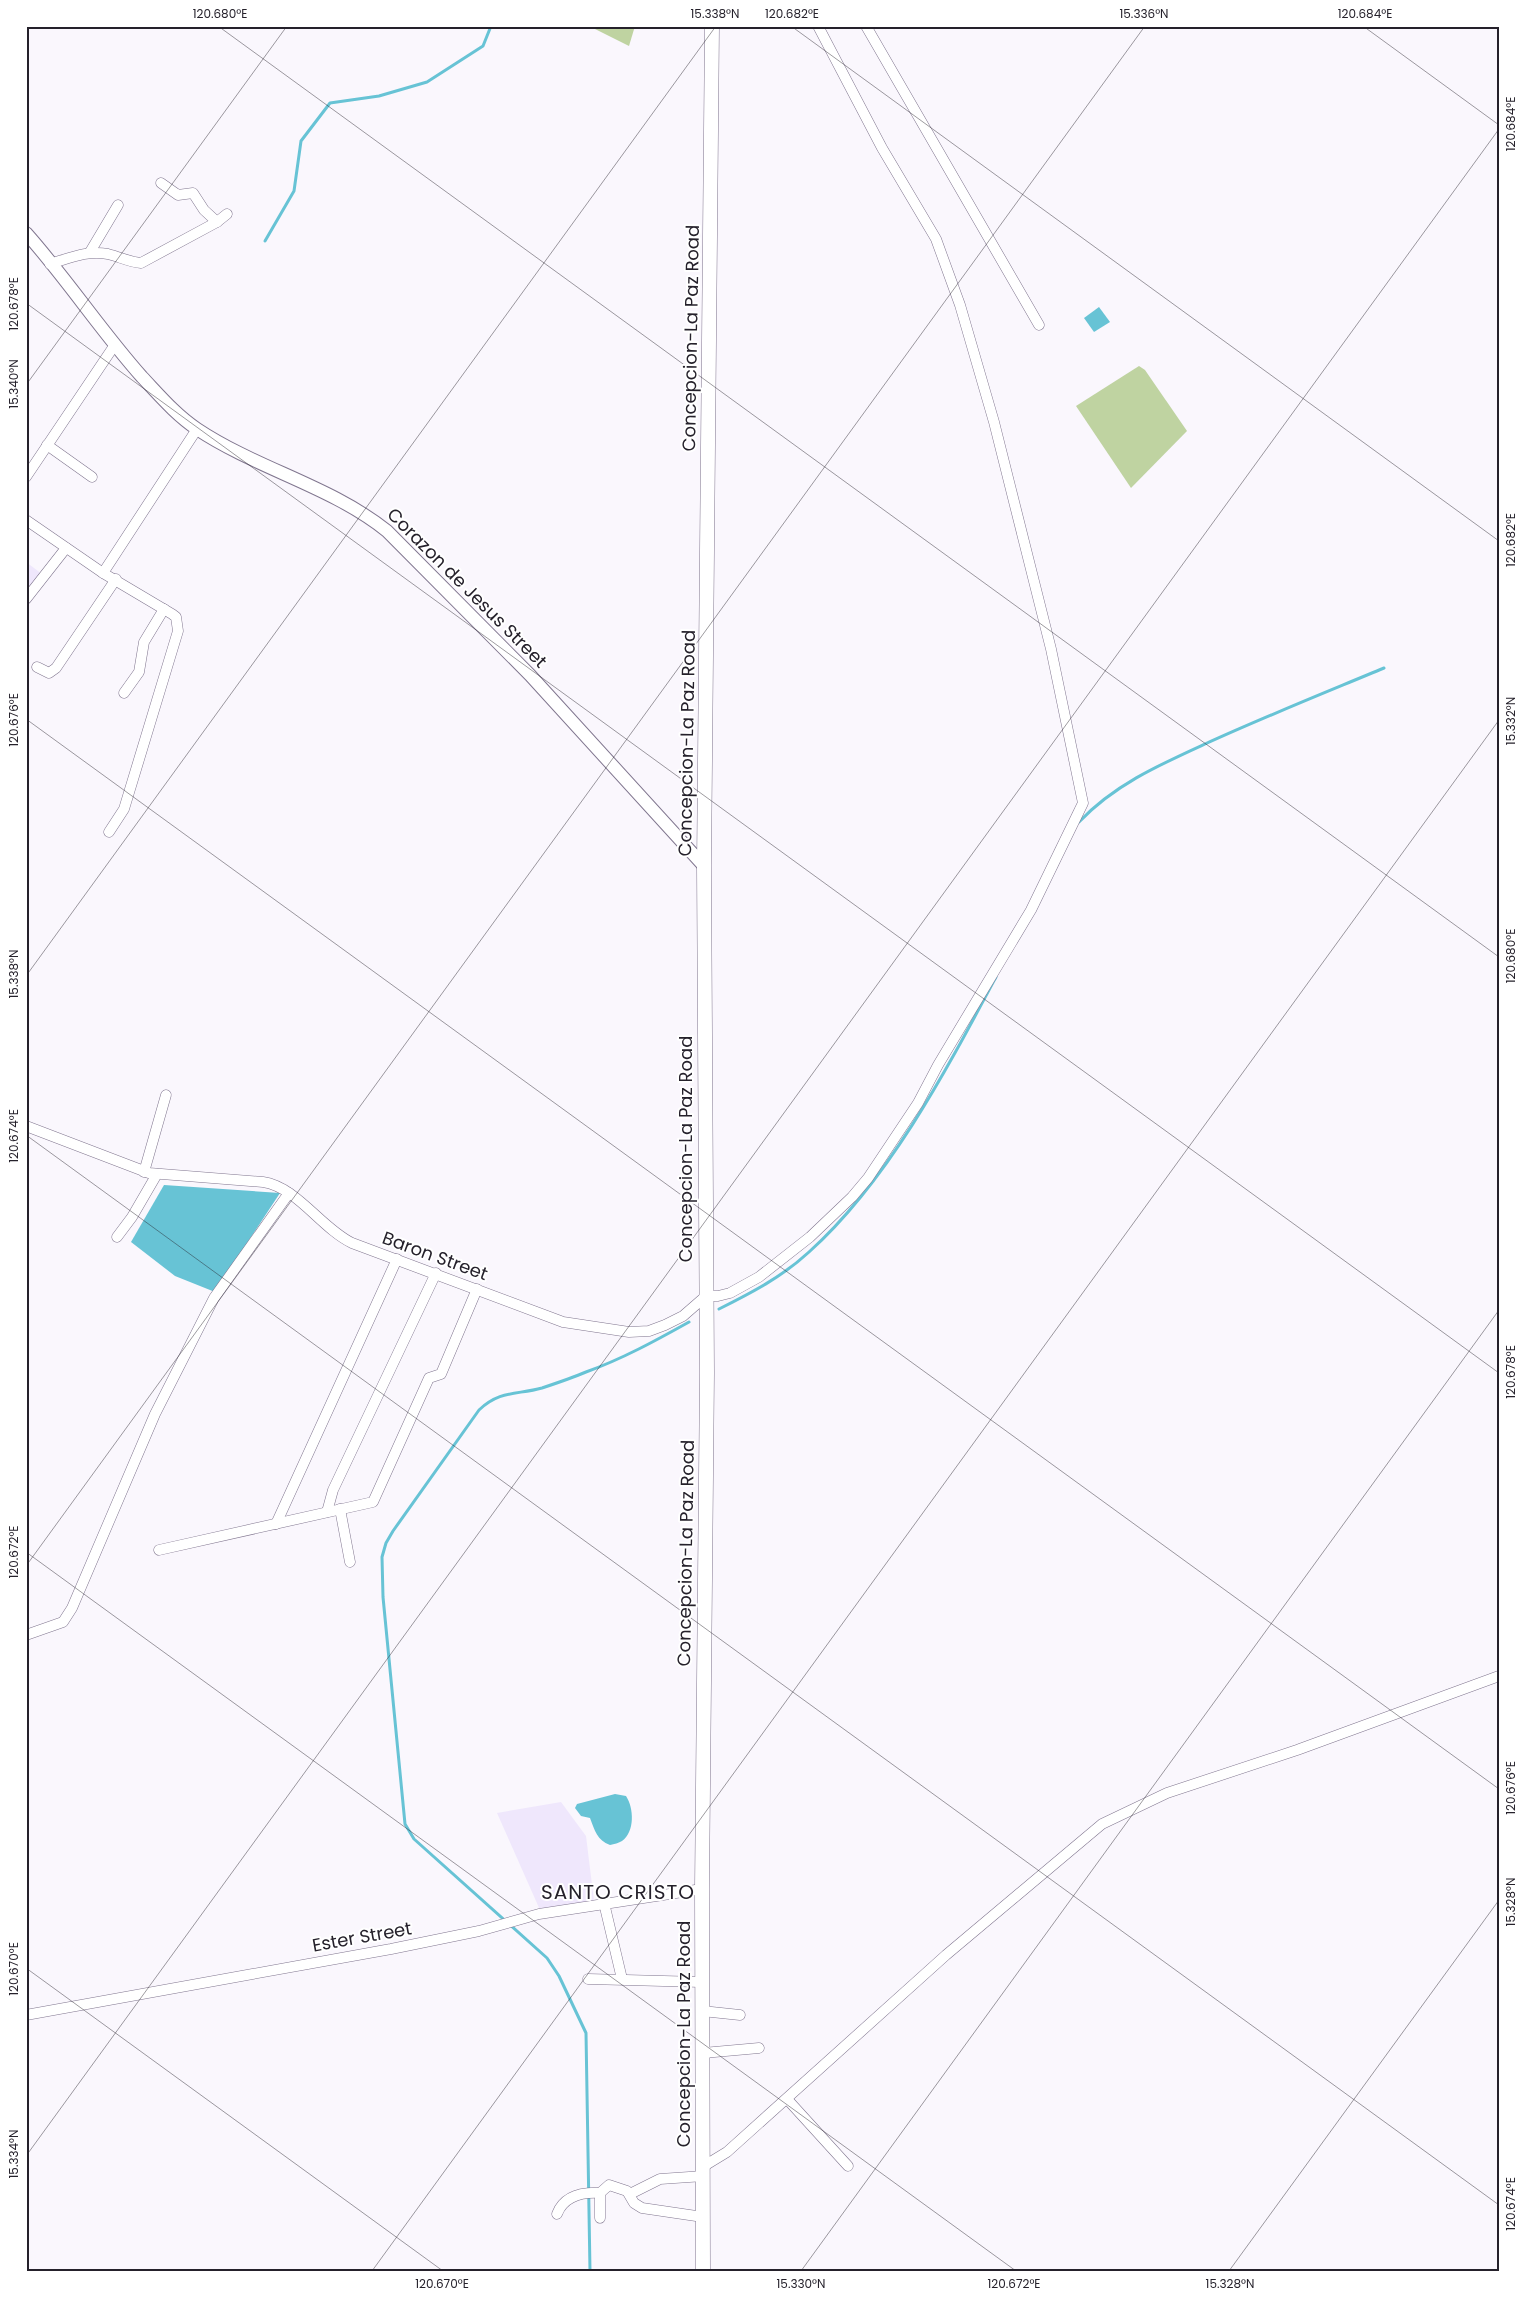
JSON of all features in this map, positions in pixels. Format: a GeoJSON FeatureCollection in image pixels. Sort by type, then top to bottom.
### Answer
{"type":"FeatureCollection","features":[{"type":"Feature","properties":{"kind":"main road","name":"Concepcion-La Paz Road"},"geometry":{"type":"LineString","coordinates":[[703,2271],[702,1889],[706,1296],[704,866],[712,26]]}},
{"type":"Feature","properties":{"kind":"street"},"geometry":{"type":"LineString","coordinates":[[706,1296],[730,1293],[759,1278],[810,1237],[852,1197],[868,1178],[918,1103],[938,1065],[1031,910],[1083,803],[1051,649],[994,422],[960,306],[936,239],[882,148],[818,26]]}},
{"type":"Feature","properties":{"kind":"street"},"geometry":{"type":"LineString","coordinates":[[866,26],[1039,325]]}},
{"type":"Feature","properties":{"kind":"street"},"geometry":{"type":"LineString","coordinates":[[162,183],[178,195],[193,192],[204,210],[217,222]]}},
{"type":"Feature","properties":{"kind":"street"},"geometry":{"type":"LineString","coordinates":[[90,252],[118,205]]}},
{"type":"Feature","properties":{"kind":"street"},"geometry":{"type":"LineString","coordinates":[[50,264],[90,252],[109,254],[130,262],[142,263],[217,222],[227,214]]}},
{"type":"Feature","properties":{"kind":"street","name":"Corazon de Jesus Street"},"geometry":{"type":"LineString","coordinates":[[27,234],[114,346],[170,409],[197,429],[223,444],[341,501],[371,518],[387,530],[530,674],[704,866]]}},
{"type":"Feature","properties":{"kind":"street"},"geometry":{"type":"LineString","coordinates":[[26,476],[114,346]]}},
{"type":"Feature","properties":{"kind":"street"},"geometry":{"type":"LineString","coordinates":[[103,573],[197,429]]}},
{"type":"Feature","properties":{"kind":"street"},"geometry":{"type":"LineString","coordinates":[[47,446],[92,477]]}},
{"type":"Feature","properties":{"kind":"street"},"geometry":{"type":"LineString","coordinates":[[26,520],[103,573],[116,579],[176,617],[178,631],[124,809],[109,832]]}},
{"type":"Feature","properties":{"kind":"street"},"geometry":{"type":"LineString","coordinates":[[26,599],[66,548]]}},
{"type":"Feature","properties":{"kind":"street"},"geometry":{"type":"LineString","coordinates":[[37,668],[49,674],[56,668],[116,579]]}},
{"type":"Feature","properties":{"kind":"street"},"geometry":{"type":"LineString","coordinates":[[124,693],[139,672],[144,642],[164,609]]}},
{"type":"Feature","properties":{"kind":"street"},"geometry":{"type":"LineString","coordinates":[[144,1172],[166,1095]]}},
{"type":"Feature","properties":{"kind":"street","name":"Baron Street"},"geometry":{"type":"LineString","coordinates":[[26,1126],[144,1172],[263,1182],[280,1186],[344,1239],[563,1322],[629,1332],[648,1331],[683,1316],[706,1296]]}},
{"type":"Feature","properties":{"kind":"street"},"geometry":{"type":"LineString","coordinates":[[117,1238],[132,1217],[157,1174]]}},
{"type":"Feature","properties":{"kind":"street"},"geometry":{"type":"LineString","coordinates":[[26,1635],[63,1622],[72,1608],[155,1414],[214,1298],[289,1193]]}},
{"type":"Feature","properties":{"kind":"street"},"geometry":{"type":"LineString","coordinates":[[276,1524],[397,1259]]}},
{"type":"Feature","properties":{"kind":"street"},"geometry":{"type":"LineString","coordinates":[[326,1512],[333,1490],[436,1273]]}},
{"type":"Feature","properties":{"kind":"street"},"geometry":{"type":"LineString","coordinates":[[159,1550],[372,1502],[429,1378],[441,1374],[477,1289]]}},
{"type":"Feature","properties":{"kind":"street"},"geometry":{"type":"LineString","coordinates":[[340,1509],[350,1562]]}},
{"type":"Feature","properties":{"kind":"street"},"geometry":{"type":"LineString","coordinates":[[630,2194],[660,2179],[704,2171],[788,2099],[814,2072],[946,1955],[1102,1824],[1167,1793],[1297,1750],[1499,1676]]}},
{"type":"Feature","properties":{"kind":"street","name":"Ester Street"},"geometry":{"type":"LineString","coordinates":[[26,2015],[391,1949],[500,1926],[539,1914],[702,1889]]}},
{"type":"Feature","properties":{"kind":"street"},"geometry":{"type":"LineString","coordinates":[[604,1903],[622,1979]]}},
{"type":"Feature","properties":{"kind":"street"},"geometry":{"type":"LineString","coordinates":[[588,1979],[702,1982]]}},
{"type":"Feature","properties":{"kind":"street"},"geometry":{"type":"LineString","coordinates":[[702,2011],[740,2015]]}},
{"type":"Feature","properties":{"kind":"street"},"geometry":{"type":"LineString","coordinates":[[703,2053],[759,2048]]}},
{"type":"Feature","properties":{"kind":"street"},"geometry":{"type":"LineString","coordinates":[[788,2099],[848,2166]]}},
{"type":"Feature","properties":{"kind":"street"},"geometry":{"type":"LineString","coordinates":[[556,2214],[561,2204],[569,2198],[593,2193],[609,2185],[627,2190],[634,2203],[642,2208],[703,2217]]}},
{"type":"Feature","properties":{"kind":"street"},"geometry":{"type":"LineString","coordinates":[[593,2193],[600,2218]]}},
{"type":"Feature","properties":{"kind":"shaded area"},"geometry":{"type":"Polygon","coordinates":[[[26,562],[42,574],[26,594],[26,562]]]}},
{"type":"Feature","properties":{"kind":"shaded area"},"geometry":{"type":"Polygon","coordinates":[[[561,1802],[586,1836],[594,1901],[540,1910],[497,1813],[561,1802]]]}},
{"type":"Feature","properties":{"kind":"green space"},"geometry":{"type":"Polygon","coordinates":[[[589,26],[635,26],[629,46],[589,26]]]}},
{"type":"Feature","properties":{"kind":"green space"},"geometry":{"type":"Polygon","coordinates":[[[1139,366],[1145,370],[1187,431],[1131,488],[1076,406],[1139,366]]]}},
{"type":"Feature","properties":{"kind":"water"},"geometry":{"type":"Polygon","coordinates":[[[1099,307],[1110,322],[1094,332],[1084,318],[1099,307]]]}},
{"type":"Feature","properties":{"kind":"water"},"geometry":{"type":"Polygon","coordinates":[[[164,1185],[280,1193],[215,1292],[175,1276],[131,1242],[164,1185]]]}},
{"type":"Feature","properties":{"kind":"water"},"geometry":{"type":"Polygon","coordinates":[[[615,1794],[626,1796],[631,1807],[632,1820],[626,1837],[621,1842],[610,1845],[599,1838],[590,1818],[581,1816],[575,1808],[577,1804],[615,1794]]]}},
{"type":"Feature","properties":{"kind":"waterway"},"geometry":{"type":"LineString","coordinates":[[265,241],[294,191],[301,141],[330,103],[379,96],[427,82],[483,46],[491,26]]}},
{"type":"Feature","properties":{"kind":"waterway"},"geometry":{"type":"LineString","coordinates":[[1079,822],[1107,797],[1154,768],[1249,724],[1384,668]]}},
{"type":"Feature","properties":{"kind":"waterway"},"geometry":{"type":"LineString","coordinates":[[719,1309],[766,1284],[799,1261],[838,1224],[865,1192],[890,1159],[936,1087],[996,977]]}},
{"type":"Feature","properties":{"kind":"waterway"},"geometry":{"type":"LineString","coordinates":[[590,2271],[586,2033],[559,1976],[547,1958],[414,1839],[405,1824],[383,1597],[382,1557],[386,1543],[393,1531],[479,1410],[494,1399],[502,1396],[542,1388],[599,1367],[689,1322]]}},
{"type":"Feature","properties":{"kind":"district","name":"SANTO CRISTO"},"geometry":{"type":"Point","coordinates":[618,1892]}}]}
